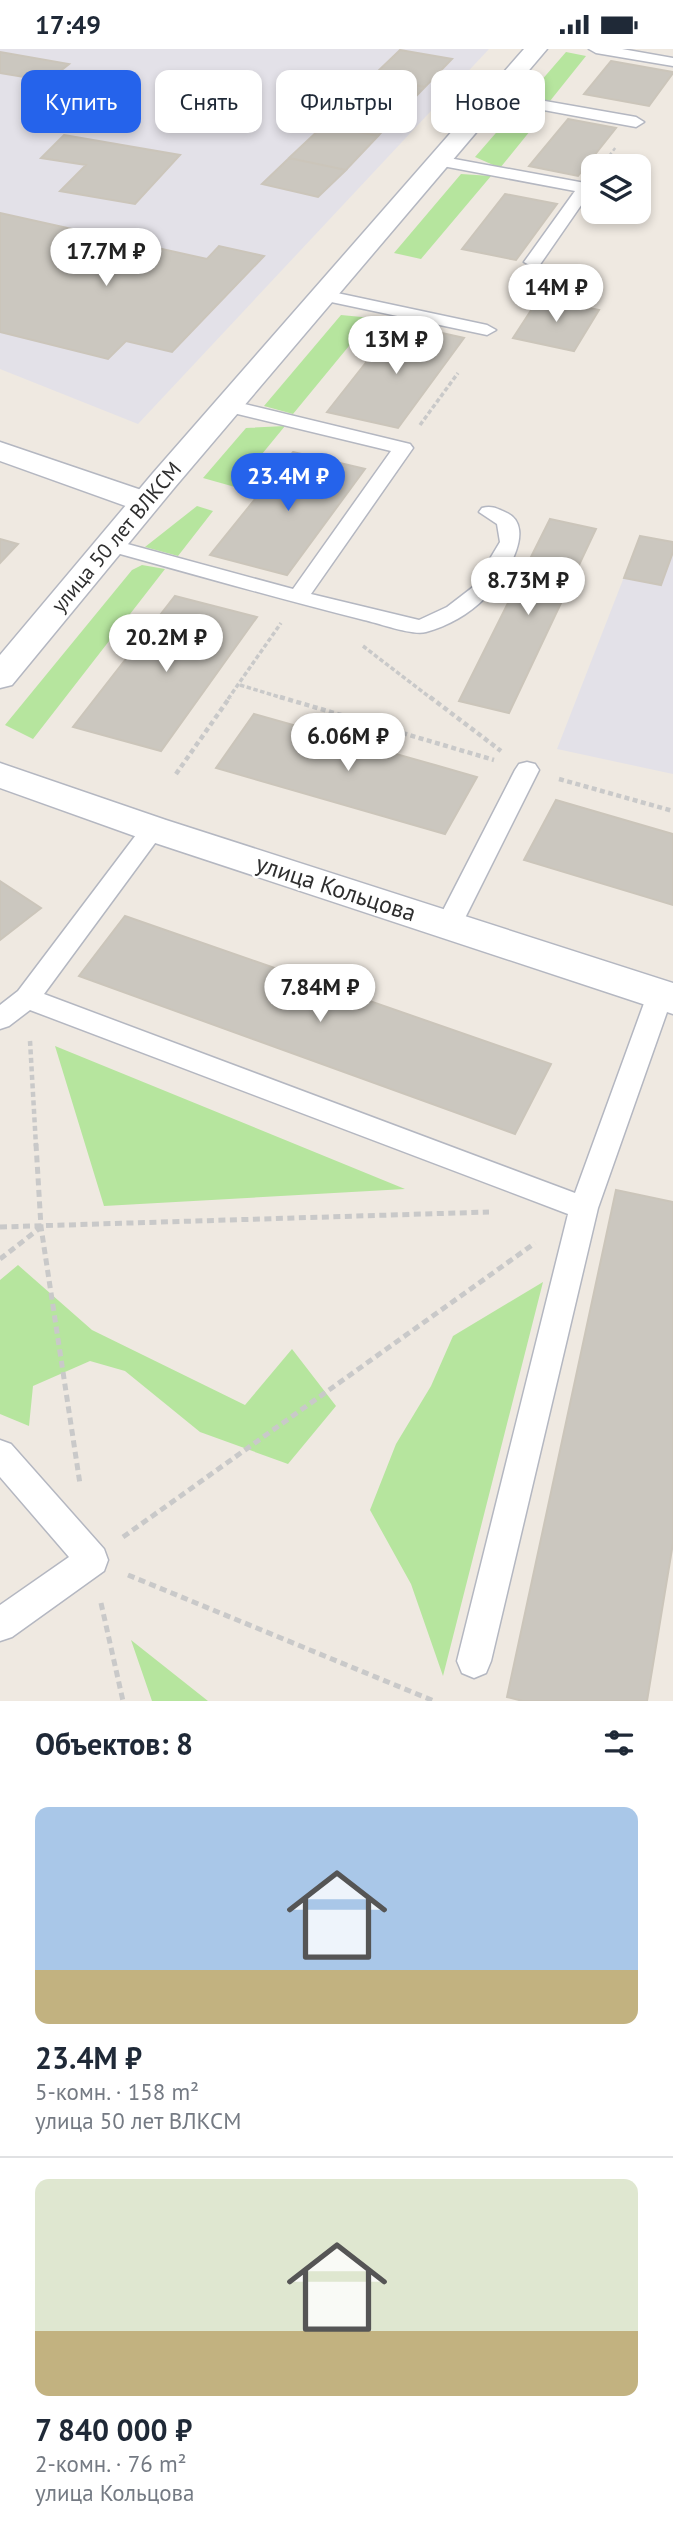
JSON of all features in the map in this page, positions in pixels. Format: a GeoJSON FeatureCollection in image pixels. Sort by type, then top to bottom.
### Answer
{"type":"FeatureCollection","features":[{"type":"Feature","properties":{"kind":"street","name":"улица 50 лет ВЛКСМ"},"geometry":{"type":"LineString","coordinates":[[518,70],[536,49]]}},
{"type":"Feature","properties":{"kind":"street","name":"улица 50 лет ВЛКСМ"},"geometry":{"type":"LineString","coordinates":[[0,677],[145,502],[463,133]]}},
{"type":"Feature","properties":{"kind":"street"},"geometry":{"type":"LineString","coordinates":[[0,451],[145,502]]}},
{"type":"Feature","properties":{"kind":"street","name":"улица Кольцова"},"geometry":{"type":"LineString","coordinates":[[0,775],[153,829],[667,997]]}},
{"type":"Feature","properties":{"kind":"lane"},"geometry":{"type":"LineString","coordinates":[[596,49],[673,62]]}},
{"type":"Feature","properties":{"kind":"lane"},"geometry":{"type":"LineString","coordinates":[[545,106],[636,122]]}},
{"type":"Feature","properties":{"kind":"lane"},"geometry":{"type":"LineString","coordinates":[[438,162],[585,188],[533,263]]}},
{"type":"Feature","properties":{"kind":"lane"},"geometry":{"type":"LineString","coordinates":[[323,295],[487,330]]}},
{"type":"Feature","properties":{"kind":"lane"},"geometry":{"type":"LineString","coordinates":[[228,406],[403,448],[298,597]]}},
{"type":"Feature","properties":{"kind":"lane"},"geometry":{"type":"LineString","coordinates":[[110,545],[298,597],[421,627],[455,612],[480,592],[498,568],[510,542],[507,521],[489,512]]}},
{"type":"Feature","properties":{"kind":"lane"},"geometry":{"type":"LineString","coordinates":[[449,924],[527,770]]}},
{"type":"Feature","properties":{"kind":"lane"},"geometry":{"type":"LineString","coordinates":[[0,1019],[27,998],[153,829]]}},
{"type":"Feature","properties":{"kind":"lane"},"geometry":{"type":"LineString","coordinates":[[474,1661],[584,1208],[667,997]]}},
{"type":"Feature","properties":{"kind":"lane"},"geometry":{"type":"LineString","coordinates":[[27,998],[584,1208]]}},
{"type":"Feature","properties":{"kind":"lane"},"geometry":{"type":"LineString","coordinates":[[0,1454],[92,1560],[0,1625]]}},
{"type":"Feature","properties":{"kind":"path"},"geometry":{"type":"LineString","coordinates":[[403,448],[458,373]]}},
{"type":"Feature","properties":{"kind":"path"},"geometry":{"type":"LineString","coordinates":[[176,774],[240,685],[298,597]]}},
{"type":"Feature","properties":{"kind":"path"},"geometry":{"type":"LineString","coordinates":[[352,638],[527,770]]}},
{"type":"Feature","properties":{"kind":"path"},"geometry":{"type":"LineString","coordinates":[[240,685],[673,811]]}},
{"type":"Feature","properties":{"kind":"path"},"geometry":{"type":"LineString","coordinates":[[27,998],[41,1227],[82,1493]]}},
{"type":"Feature","properties":{"kind":"path"},"geometry":{"type":"LineString","coordinates":[[92,1560],[584,1208]]}},
{"type":"Feature","properties":{"kind":"path"},"geometry":{"type":"LineString","coordinates":[[0,1227],[501,1211]]}},
{"type":"Feature","properties":{"kind":"path"},"geometry":{"type":"LineString","coordinates":[[0,1259],[41,1227]]}},
{"type":"Feature","properties":{"kind":"path"},"geometry":{"type":"LineString","coordinates":[[92,1560],[123,1701]]}},
{"type":"Feature","properties":{"kind":"path"},"geometry":{"type":"LineString","coordinates":[[92,1560],[434,1701]]}},
{"type":"Feature","properties":{"kind":"shaded area"},"geometry":{"type":"Polygon","coordinates":[[[0,49],[489,49],[469,70],[431,70],[431,111],[417,126],[417,70],[276,70],[276,133],[410,133],[138,424],[0,369],[0,49]]]}},
{"type":"Feature","properties":{"kind":"shaded area"},"geometry":{"type":"Polygon","coordinates":[[[640,536],[673,542],[673,774],[557,749],[640,536]]]}},
{"type":"Feature","properties":{"kind":"green space"},"geometry":{"type":"Polygon","coordinates":[[[566,52],[586,56],[550,101],[545,100],[545,76],[566,52]]]}},
{"type":"Feature","properties":{"kind":"green space"},"geometry":{"type":"Polygon","coordinates":[[[496,133],[528,133],[500,168],[475,157],[496,133]]]}},
{"type":"Feature","properties":{"kind":"green space"},"geometry":{"type":"Polygon","coordinates":[[[461,174],[491,176],[421,259],[394,253],[461,174]]]}},
{"type":"Feature","properties":{"kind":"green space"},"geometry":{"type":"Polygon","coordinates":[[[341,315],[372,318],[293,414],[264,406],[341,315]]]}},
{"type":"Feature","properties":{"kind":"green space"},"geometry":{"type":"Polygon","coordinates":[[[285,426],[235,487],[203,478],[246,428],[285,426]]]}},
{"type":"Feature","properties":{"kind":"green space"},"geometry":{"type":"Polygon","coordinates":[[[197,506],[213,511],[178,556],[145,547],[197,506]]]}},
{"type":"Feature","properties":{"kind":"green space"},"geometry":{"type":"Polygon","coordinates":[[[142,565],[165,569],[33,739],[5,725],[132,570],[142,565]]]}},
{"type":"Feature","properties":{"kind":"green space"},"geometry":{"type":"Polygon","coordinates":[[[55,1046],[405,1189],[104,1206],[55,1046]]]}},
{"type":"Feature","properties":{"kind":"green space"},"geometry":{"type":"Polygon","coordinates":[[[18,1265],[92,1330],[245,1405],[292,1349],[336,1406],[288,1464],[200,1432],[125,1371],[90,1361],[33,1386],[29,1426],[0,1414],[0,1280],[18,1265]]]}},
{"type":"Feature","properties":{"kind":"green space"},"geometry":{"type":"Polygon","coordinates":[[[543,1282],[443,1676],[411,1584],[370,1510],[396,1444],[431,1386],[453,1336],[543,1282]]]}},
{"type":"Feature","properties":{"kind":"green space"},"geometry":{"type":"Polygon","coordinates":[[[131,1640],[208,1701],[152,1701],[131,1640]]]}},
{"type":"Feature","properties":{"kind":"building"},"geometry":{"type":"Polygon","coordinates":[[[400,50],[452,59],[441,70],[431,70],[431,81],[425,87],[417,85],[417,70],[379,70],[400,50]]]}},
{"type":"Feature","properties":{"kind":"building"},"geometry":{"type":"Polygon","coordinates":[[[0,52],[69,64],[62,70],[21,70],[21,76],[0,73],[0,52]]]}},
{"type":"Feature","properties":{"kind":"building"},"geometry":{"type":"Polygon","coordinates":[[[611,61],[673,73],[649,106],[584,94],[611,61]]]}},
{"type":"Feature","properties":{"kind":"building"},"geometry":{"type":"Polygon","coordinates":[[[417,85],[425,87],[417,95],[417,85]]]}},
{"type":"Feature","properties":{"kind":"building"},"geometry":{"type":"Polygon","coordinates":[[[568,119],[616,128],[595,154],[581,154],[581,172],[578,176],[529,166],[568,119]]]}},
{"type":"Feature","properties":{"kind":"building"},"geometry":{"type":"Polygon","coordinates":[[[316,133],[363,133],[378,136],[346,170],[289,158],[316,133]]]}},
{"type":"Feature","properties":{"kind":"building"},"geometry":{"type":"Polygon","coordinates":[[[64,135],[180,155],[135,204],[60,191],[86,165],[41,158],[64,135]]]}},
{"type":"Feature","properties":{"kind":"building"},"geometry":{"type":"Polygon","coordinates":[[[289,158],[346,170],[318,197],[262,184],[289,158]]]}},
{"type":"Feature","properties":{"kind":"building"},"geometry":{"type":"Polygon","coordinates":[[[505,194],[557,204],[516,260],[462,249],[505,194]]]}},
{"type":"Feature","properties":{"kind":"building"},"geometry":{"type":"Polygon","coordinates":[[[0,213],[207,259],[219,246],[264,256],[172,352],[126,341],[108,359],[0,332],[0,213]]]}},
{"type":"Feature","properties":{"kind":"building"},"geometry":{"type":"Polygon","coordinates":[[[539,298],[599,310],[574,351],[513,338],[539,298]]]}},
{"type":"Feature","properties":{"kind":"building"},"geometry":{"type":"Polygon","coordinates":[[[397,323],[464,338],[398,428],[327,412],[397,323]]]}},
{"type":"Feature","properties":{"kind":"building"},"geometry":{"type":"Polygon","coordinates":[[[293,452],[365,469],[287,575],[210,555],[293,452]]]}},
{"type":"Feature","properties":{"kind":"building"},"geometry":{"type":"Polygon","coordinates":[[[550,519],[596,529],[509,713],[459,701],[550,519]]]}},
{"type":"Feature","properties":{"kind":"building"},"geometry":{"type":"Polygon","coordinates":[[[640,536],[673,542],[673,552],[661,585],[624,578],[640,536]]]}},
{"type":"Feature","properties":{"kind":"building"},"geometry":{"type":"Polygon","coordinates":[[[0,539],[18,544],[0,563],[0,539]]]}},
{"type":"Feature","properties":{"kind":"building"},"geometry":{"type":"Polygon","coordinates":[[[175,596],[257,617],[161,751],[73,727],[175,596]]]}},
{"type":"Feature","properties":{"kind":"building"},"geometry":{"type":"Polygon","coordinates":[[[254,714],[477,777],[445,834],[216,768],[254,714]]]}},
{"type":"Feature","properties":{"kind":"building"},"geometry":{"type":"Polygon","coordinates":[[[556,800],[673,834],[673,905],[524,860],[556,800]]]}},
{"type":"Feature","properties":{"kind":"building"},"geometry":{"type":"Polygon","coordinates":[[[0,881],[41,908],[0,940],[0,881]]]}},
{"type":"Feature","properties":{"kind":"building"},"geometry":{"type":"Polygon","coordinates":[[[125,916],[551,1064],[515,1134],[79,976],[125,916]]]}},
{"type":"Feature","properties":{"kind":"building"},"geometry":{"type":"Polygon","coordinates":[[[616,1190],[673,1202],[673,1543],[647,1701],[523,1701],[507,1697],[616,1190]]]}}]}
